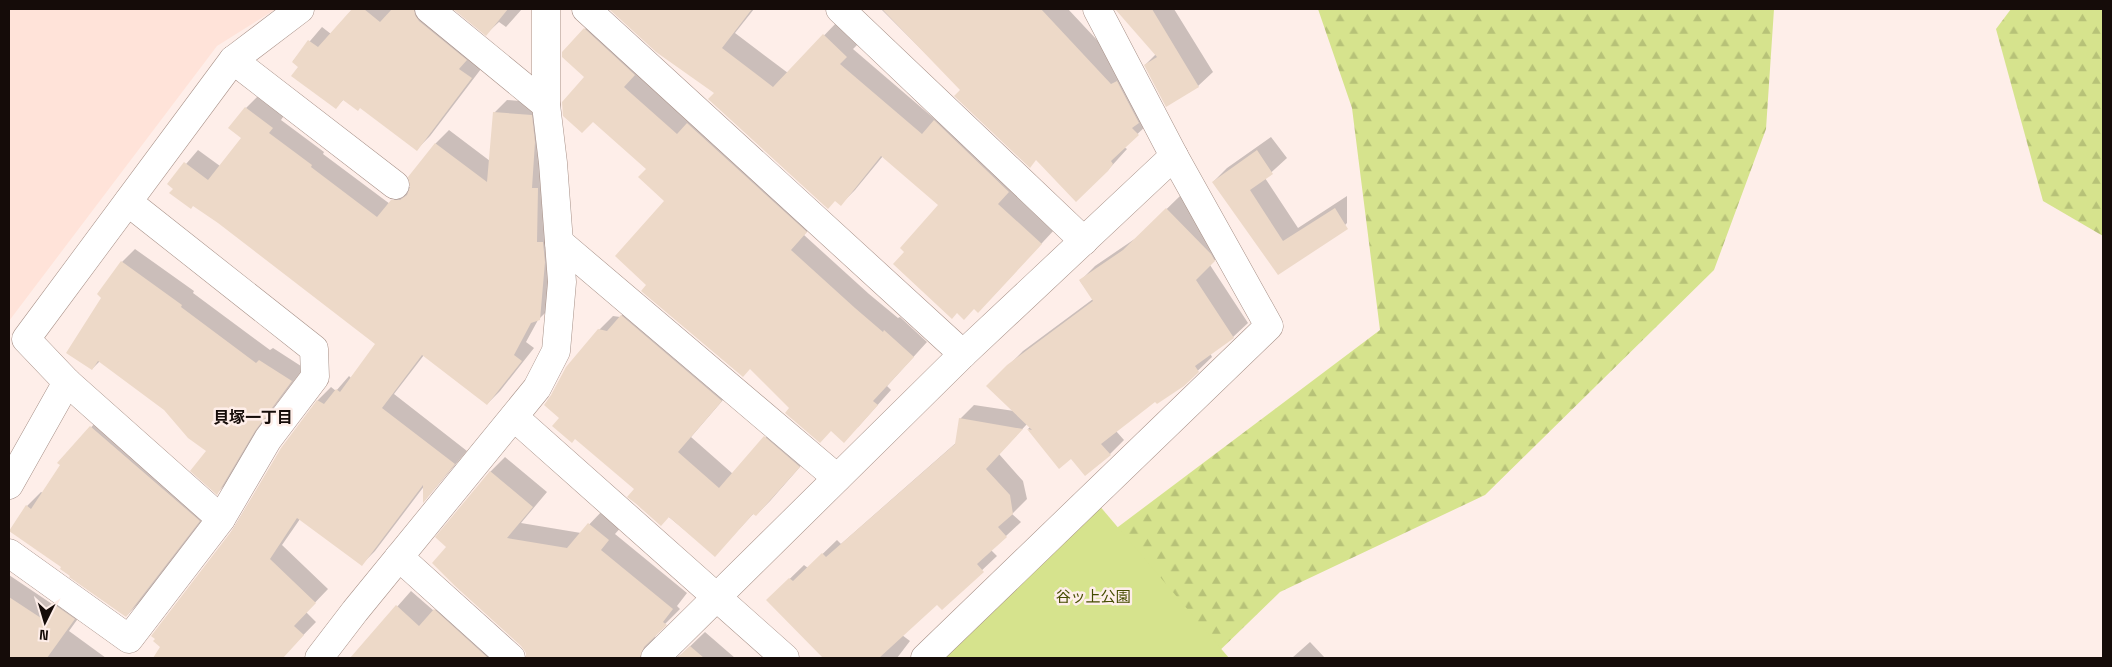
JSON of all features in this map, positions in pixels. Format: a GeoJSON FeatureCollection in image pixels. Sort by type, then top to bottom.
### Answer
{"type":"FeatureCollection","features":[{"type":"Feature","properties":{"kind":"street"},"geometry":{"type":"LineString","coordinates":[[221,519],[67,382],[26,339],[233,60],[300,9]]}},
{"type":"Feature","properties":{"kind":"street"},"geometry":{"type":"LineString","coordinates":[[428,9],[546,105]]}},
{"type":"Feature","properties":{"kind":"street"},"geometry":{"type":"LineString","coordinates":[[319,658],[537,388],[556,351],[562,282],[554,163],[546,105],[546,9]]}},
{"type":"Feature","properties":{"kind":"street"},"geometry":{"type":"LineString","coordinates":[[586,9],[963,354]]}},
{"type":"Feature","properties":{"kind":"street"},"geometry":{"type":"LineString","coordinates":[[840,9],[1084,241]]}},
{"type":"Feature","properties":{"kind":"street"},"geometry":{"type":"LineString","coordinates":[[925,658],[1269,326],[1174,156],[1097,9]]}},
{"type":"Feature","properties":{"kind":"street"},"geometry":{"type":"LineString","coordinates":[[233,60],[395,185]]}},
{"type":"Feature","properties":{"kind":"street"},"geometry":{"type":"LineString","coordinates":[[655,658],[963,354],[1174,156]]}},
{"type":"Feature","properties":{"kind":"street"},"geometry":{"type":"LineString","coordinates":[[9,553],[129,639],[221,519],[268,439],[315,377],[314,349],[128,202]]}},
{"type":"Feature","properties":{"kind":"street"},"geometry":{"type":"LineString","coordinates":[[559,242],[837,478]]}},
{"type":"Feature","properties":{"kind":"street"},"geometry":{"type":"LineString","coordinates":[[9,485],[67,382]]}},
{"type":"Feature","properties":{"kind":"street"},"geometry":{"type":"LineString","coordinates":[[514,417],[785,658]]}},
{"type":"Feature","properties":{"kind":"street"},"geometry":{"type":"LineString","coordinates":[[399,557],[512,658]]}},
{"type":"Feature","properties":{"kind":"shaded area"},"geometry":{"type":"Polygon","coordinates":[[[9,9],[276,9],[217,46],[9,321],[9,9]]]}},
{"type":"Feature","properties":{"kind":"green space"},"geometry":{"type":"Polygon","coordinates":[[[1318,9],[1774,9],[1766,129],[1714,270],[1485,495],[1280,592],[1212,658],[1114,530],[1380,330],[1352,108],[1318,9]]]}},
{"type":"Feature","properties":{"kind":"green space"},"geometry":{"type":"Polygon","coordinates":[[[2011,9],[2103,9],[2103,236],[2043,201],[1996,29],[2011,9]]]}},
{"type":"Feature","properties":{"kind":"green space","name":"谷ッ上公園"},"geometry":{"type":"Polygon","coordinates":[[[1098,504],[1229,658],[942,658],[1098,504]]]}},
{"type":"Feature","properties":{"kind":"building"},"geometry":{"type":"Polygon","coordinates":[[[352,9],[364,9],[380,22],[392,9],[414,9],[419,21],[467,60],[459,69],[472,78],[417,151],[360,108],[358,111],[343,100],[336,109],[291,76],[298,67],[292,62],[308,40],[318,47],[352,9]]]}},
{"type":"Feature","properties":{"kind":"building"},"geometry":{"type":"Polygon","coordinates":[[[453,9],[508,9],[486,36],[453,9]]]}},
{"type":"Feature","properties":{"kind":"building"},"geometry":{"type":"Polygon","coordinates":[[[609,9],[752,9],[722,48],[773,87],[823,34],[847,57],[840,64],[922,134],[934,120],[1009,192],[998,204],[1042,244],[978,313],[974,309],[964,320],[957,313],[952,319],[893,264],[904,252],[900,248],[938,205],[881,156],[841,206],[835,201],[828,209],[708,99],[714,93],[656,52],[609,9]]]}},
{"type":"Feature","properties":{"kind":"building"},"geometry":{"type":"Polygon","coordinates":[[[882,9],[1041,9],[1111,84],[1117,81],[1139,123],[1132,128],[1139,135],[1111,161],[1113,164],[1108,171],[1076,202],[1036,160],[1030,168],[954,96],[960,90],[882,9]]]}},
{"type":"Feature","properties":{"kind":"building"},"geometry":{"type":"Polygon","coordinates":[[[1115,9],[1152,9],[1199,87],[1166,107],[1144,65],[1157,57],[1115,9]]]}},
{"type":"Feature","properties":{"kind":"building"},"geometry":{"type":"Polygon","coordinates":[[[584,28],[635,75],[624,87],[677,134],[687,123],[807,232],[791,250],[855,308],[883,332],[884,330],[914,357],[873,401],[878,405],[844,443],[831,431],[820,443],[785,413],[789,408],[750,369],[743,377],[641,291],[646,285],[615,256],[664,201],[638,177],[646,169],[593,122],[582,133],[563,116],[562,102],[584,77],[562,57],[562,52],[584,28]]]}},
{"type":"Feature","properties":{"kind":"building"},"geometry":{"type":"Polygon","coordinates":[[[245,107],[273,128],[269,133],[377,217],[391,200],[400,200],[407,195],[410,187],[408,177],[435,143],[487,182],[493,112],[532,115],[535,142],[532,188],[538,188],[537,242],[543,242],[545,262],[540,320],[531,323],[514,355],[522,361],[487,405],[422,355],[382,408],[455,464],[423,503],[423,485],[362,566],[297,518],[270,559],[316,603],[294,626],[304,635],[283,658],[153,658],[160,647],[153,641],[155,639],[151,636],[233,529],[281,448],[317,400],[324,404],[336,389],[340,392],[375,344],[218,223],[193,206],[191,209],[169,193],[173,189],[167,184],[184,162],[208,180],[241,138],[228,128],[245,107]]]}},
{"type":"Feature","properties":{"kind":"building"},"geometry":{"type":"Polygon","coordinates":[[[1257,150],[1273,174],[1250,190],[1283,241],[1335,208],[1348,229],[1278,275],[1212,182],[1257,150]]]}},
{"type":"Feature","properties":{"kind":"building"},"geometry":{"type":"Polygon","coordinates":[[[1166,208],[1211,254],[1215,261],[1196,280],[1234,338],[1195,366],[1199,372],[1184,386],[1157,404],[1155,402],[1101,444],[1111,455],[1085,476],[1071,459],[1059,469],[1027,429],[1032,430],[986,386],[1007,365],[1093,301],[1079,280],[1123,250],[1166,208]]]}},
{"type":"Feature","properties":{"kind":"building"},"geometry":{"type":"Polygon","coordinates":[[[121,261],[182,305],[181,307],[256,363],[259,360],[292,381],[255,431],[217,495],[190,471],[206,451],[188,438],[164,410],[98,361],[92,370],[66,353],[101,298],[97,294],[121,261]]]}},
{"type":"Feature","properties":{"kind":"building"},"geometry":{"type":"Polygon","coordinates":[[[621,315],[722,401],[678,452],[719,488],[764,436],[800,467],[756,516],[753,514],[715,557],[669,517],[661,526],[627,497],[634,489],[575,439],[572,443],[552,426],[559,418],[544,405],[566,367],[598,329],[607,331],[621,315]]]}},
{"type":"Feature","properties":{"kind":"building"},"geometry":{"type":"Polygon","coordinates":[[[959,418],[1023,429],[986,469],[1010,495],[1013,514],[998,527],[1007,537],[977,564],[984,572],[942,610],[937,605],[879,658],[823,658],[766,600],[789,578],[793,581],[822,553],[826,557],[955,444],[959,418]]]}},
{"type":"Feature","properties":{"kind":"building"},"geometry":{"type":"Polygon","coordinates":[[[90,426],[200,521],[126,617],[69,577],[60,569],[61,567],[9,531],[26,505],[31,509],[60,465],[57,463],[90,426]]]}},
{"type":"Feature","properties":{"kind":"building"},"geometry":{"type":"Polygon","coordinates":[[[490,471],[533,507],[507,538],[567,548],[588,523],[609,540],[601,550],[673,609],[663,622],[667,625],[644,647],[640,658],[526,658],[526,653],[521,646],[432,563],[446,547],[435,537],[490,471]]]}},
{"type":"Feature","properties":{"kind":"building"},"geometry":{"type":"Polygon","coordinates":[[[9,597],[41,618],[52,603],[75,619],[47,658],[9,658],[9,597]]]}},
{"type":"Feature","properties":{"kind":"building"},"geometry":{"type":"Polygon","coordinates":[[[396,605],[419,626],[434,609],[488,658],[350,658],[396,605]]]}},
{"type":"Feature","properties":{"kind":"building"},"geometry":{"type":"Polygon","coordinates":[[[690,646],[704,658],[677,658],[690,646]]]}},
{"type":"Feature","properties":{"kind":"district","name":"貝塚一丁目"},"geometry":{"type":"Point","coordinates":[253,417]}}]}
